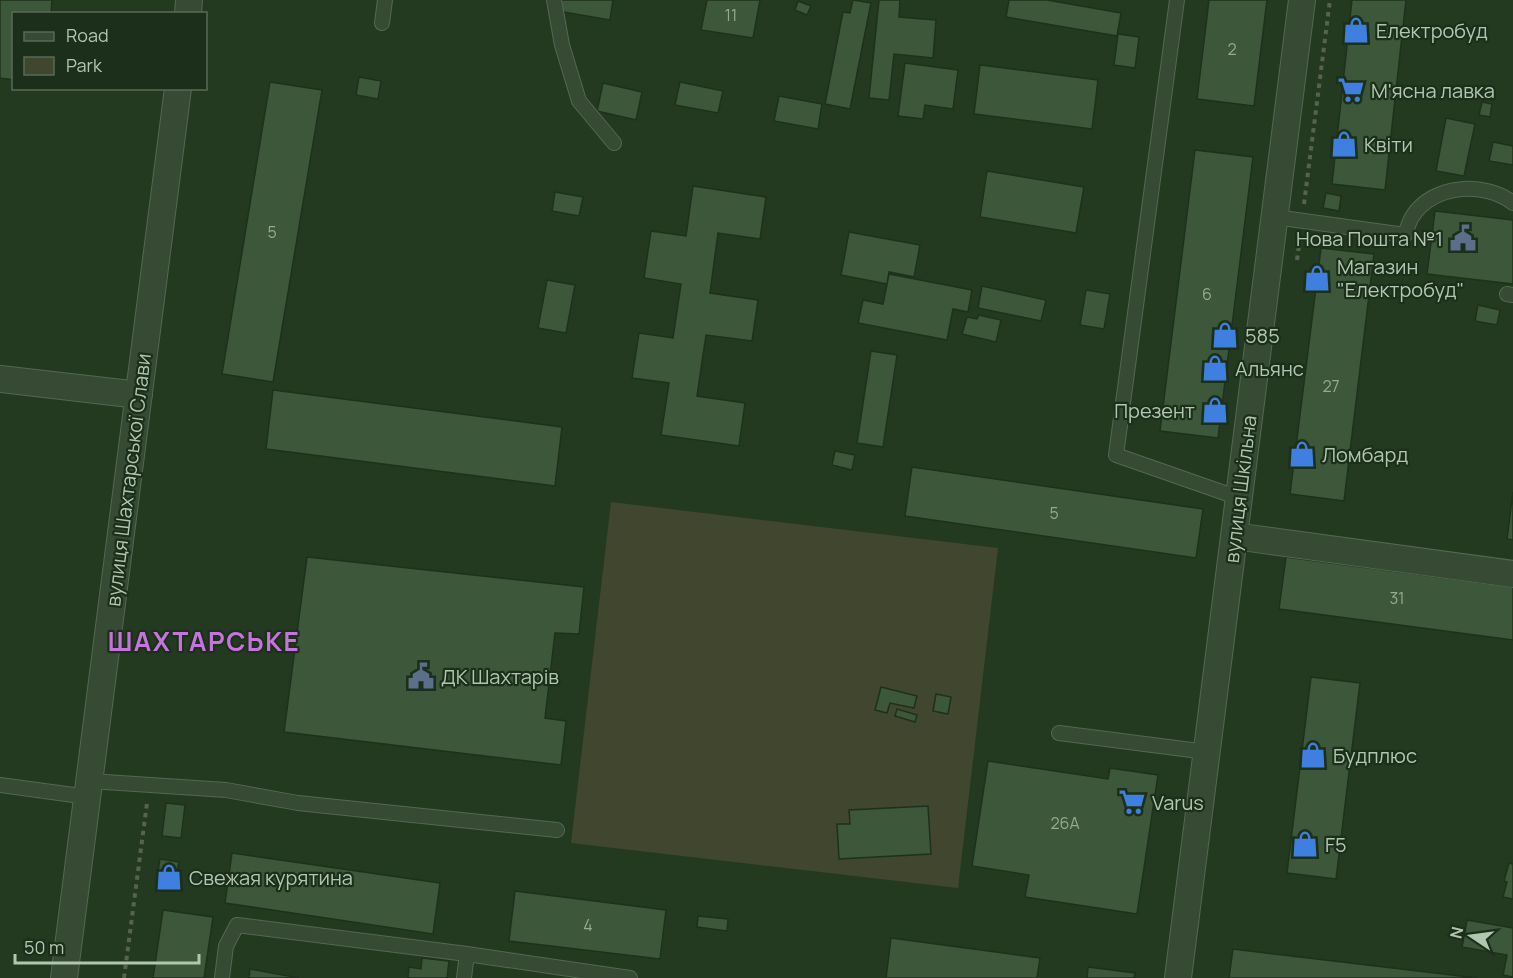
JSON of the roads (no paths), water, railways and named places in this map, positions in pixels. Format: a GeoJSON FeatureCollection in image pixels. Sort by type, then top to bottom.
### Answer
{"type":"FeatureCollection","features":[{"type":"Feature","properties":{"kind":"street","name":"вулиця Шкільна"},"geometry":{"type":"LineString","coordinates":[[1178,978],[1302,0]]}},
{"type":"Feature","properties":{"kind":"street","name":"вулиця Шахтарської Слави"},"geometry":{"type":"LineString","coordinates":[[64,978],[178,90]]}},
{"type":"Feature","properties":{"kind":"street"},"geometry":{"type":"LineString","coordinates":[[0,379],[139,395]]}},
{"type":"Feature","properties":{"kind":"street"},"geometry":{"type":"LineString","coordinates":[[1234,536],[1513,574]]}},
{"type":"Feature","properties":{"kind":"lane"},"geometry":{"type":"LineString","coordinates":[[382,23],[385,0]]}},
{"type":"Feature","properties":{"kind":"lane"},"geometry":{"type":"LineString","coordinates":[[554,0],[562,45],[579,101],[614,143]]}},
{"type":"Feature","properties":{"kind":"lane"},"geometry":{"type":"LineString","coordinates":[[1177,0],[1116,455],[1239,498]]}},
{"type":"Feature","properties":{"kind":"lane"},"geometry":{"type":"LineString","coordinates":[[1275,217],[1405,235],[1412,216],[1423,205],[1450,191],[1480,189],[1496,193],[1513,202]]}},
{"type":"Feature","properties":{"kind":"lane"},"geometry":{"type":"LineString","coordinates":[[1059,733],[1206,752]]}},
{"type":"Feature","properties":{"kind":"lane"},"geometry":{"type":"LineString","coordinates":[[0,785],[89,789],[150,785],[226,790],[298,803],[557,830]]}},
{"type":"Feature","properties":{"kind":"lane"},"geometry":{"type":"LineString","coordinates":[[222,978],[226,946],[237,925],[467,954],[630,978]]}},
{"type":"Feature","properties":{"kind":"lane"},"geometry":{"type":"LineString","coordinates":[[464,978],[467,954]]}},
{"type":"Feature","properties":{"kind":"place","name":"Електробуд"},"geometry":{"type":"Point","coordinates":[1356,30]}},
{"type":"Feature","properties":{"kind":"place","name":"М'ясна лавка"},"geometry":{"type":"Point","coordinates":[1351,90]}},
{"type":"Feature","properties":{"kind":"place","name":"Квіти"},"geometry":{"type":"Point","coordinates":[1344,144]}},
{"type":"Feature","properties":{"kind":"place","name":"Нова Пошта №1"},"geometry":{"type":"Point","coordinates":[1463,238]}},
{"type":"Feature","properties":{"kind":"place","name":"Магазин \"Електробуд\""},"geometry":{"type":"Point","coordinates":[1317,278]}},
{"type":"Feature","properties":{"kind":"place","name":"585"},"geometry":{"type":"Point","coordinates":[1225,335]}},
{"type":"Feature","properties":{"kind":"place","name":"Альянс"},"geometry":{"type":"Point","coordinates":[1215,368]}},
{"type":"Feature","properties":{"kind":"place","name":"Презент"},"geometry":{"type":"Point","coordinates":[1215,410]}},
{"type":"Feature","properties":{"kind":"place","name":"Ломбард"},"geometry":{"type":"Point","coordinates":[1302,454]}},
{"type":"Feature","properties":{"kind":"place","name":"ДК Шахтарів"},"geometry":{"type":"Point","coordinates":[421,676]}},
{"type":"Feature","properties":{"kind":"place","name":"Будплюс"},"geometry":{"type":"Point","coordinates":[1313,755]}},
{"type":"Feature","properties":{"kind":"place","name":"Varus"},"geometry":{"type":"Point","coordinates":[1132,802]}},
{"type":"Feature","properties":{"kind":"place","name":"F5"},"geometry":{"type":"Point","coordinates":[1305,844]}},
{"type":"Feature","properties":{"kind":"place","name":"Свежая курятина"},"geometry":{"type":"Point","coordinates":[169,877]}},
{"type":"Feature","properties":{"kind":"district","name":"ШАХТАРСЬКЕ"},"geometry":{"type":"Point","coordinates":[204,641]}}]}
